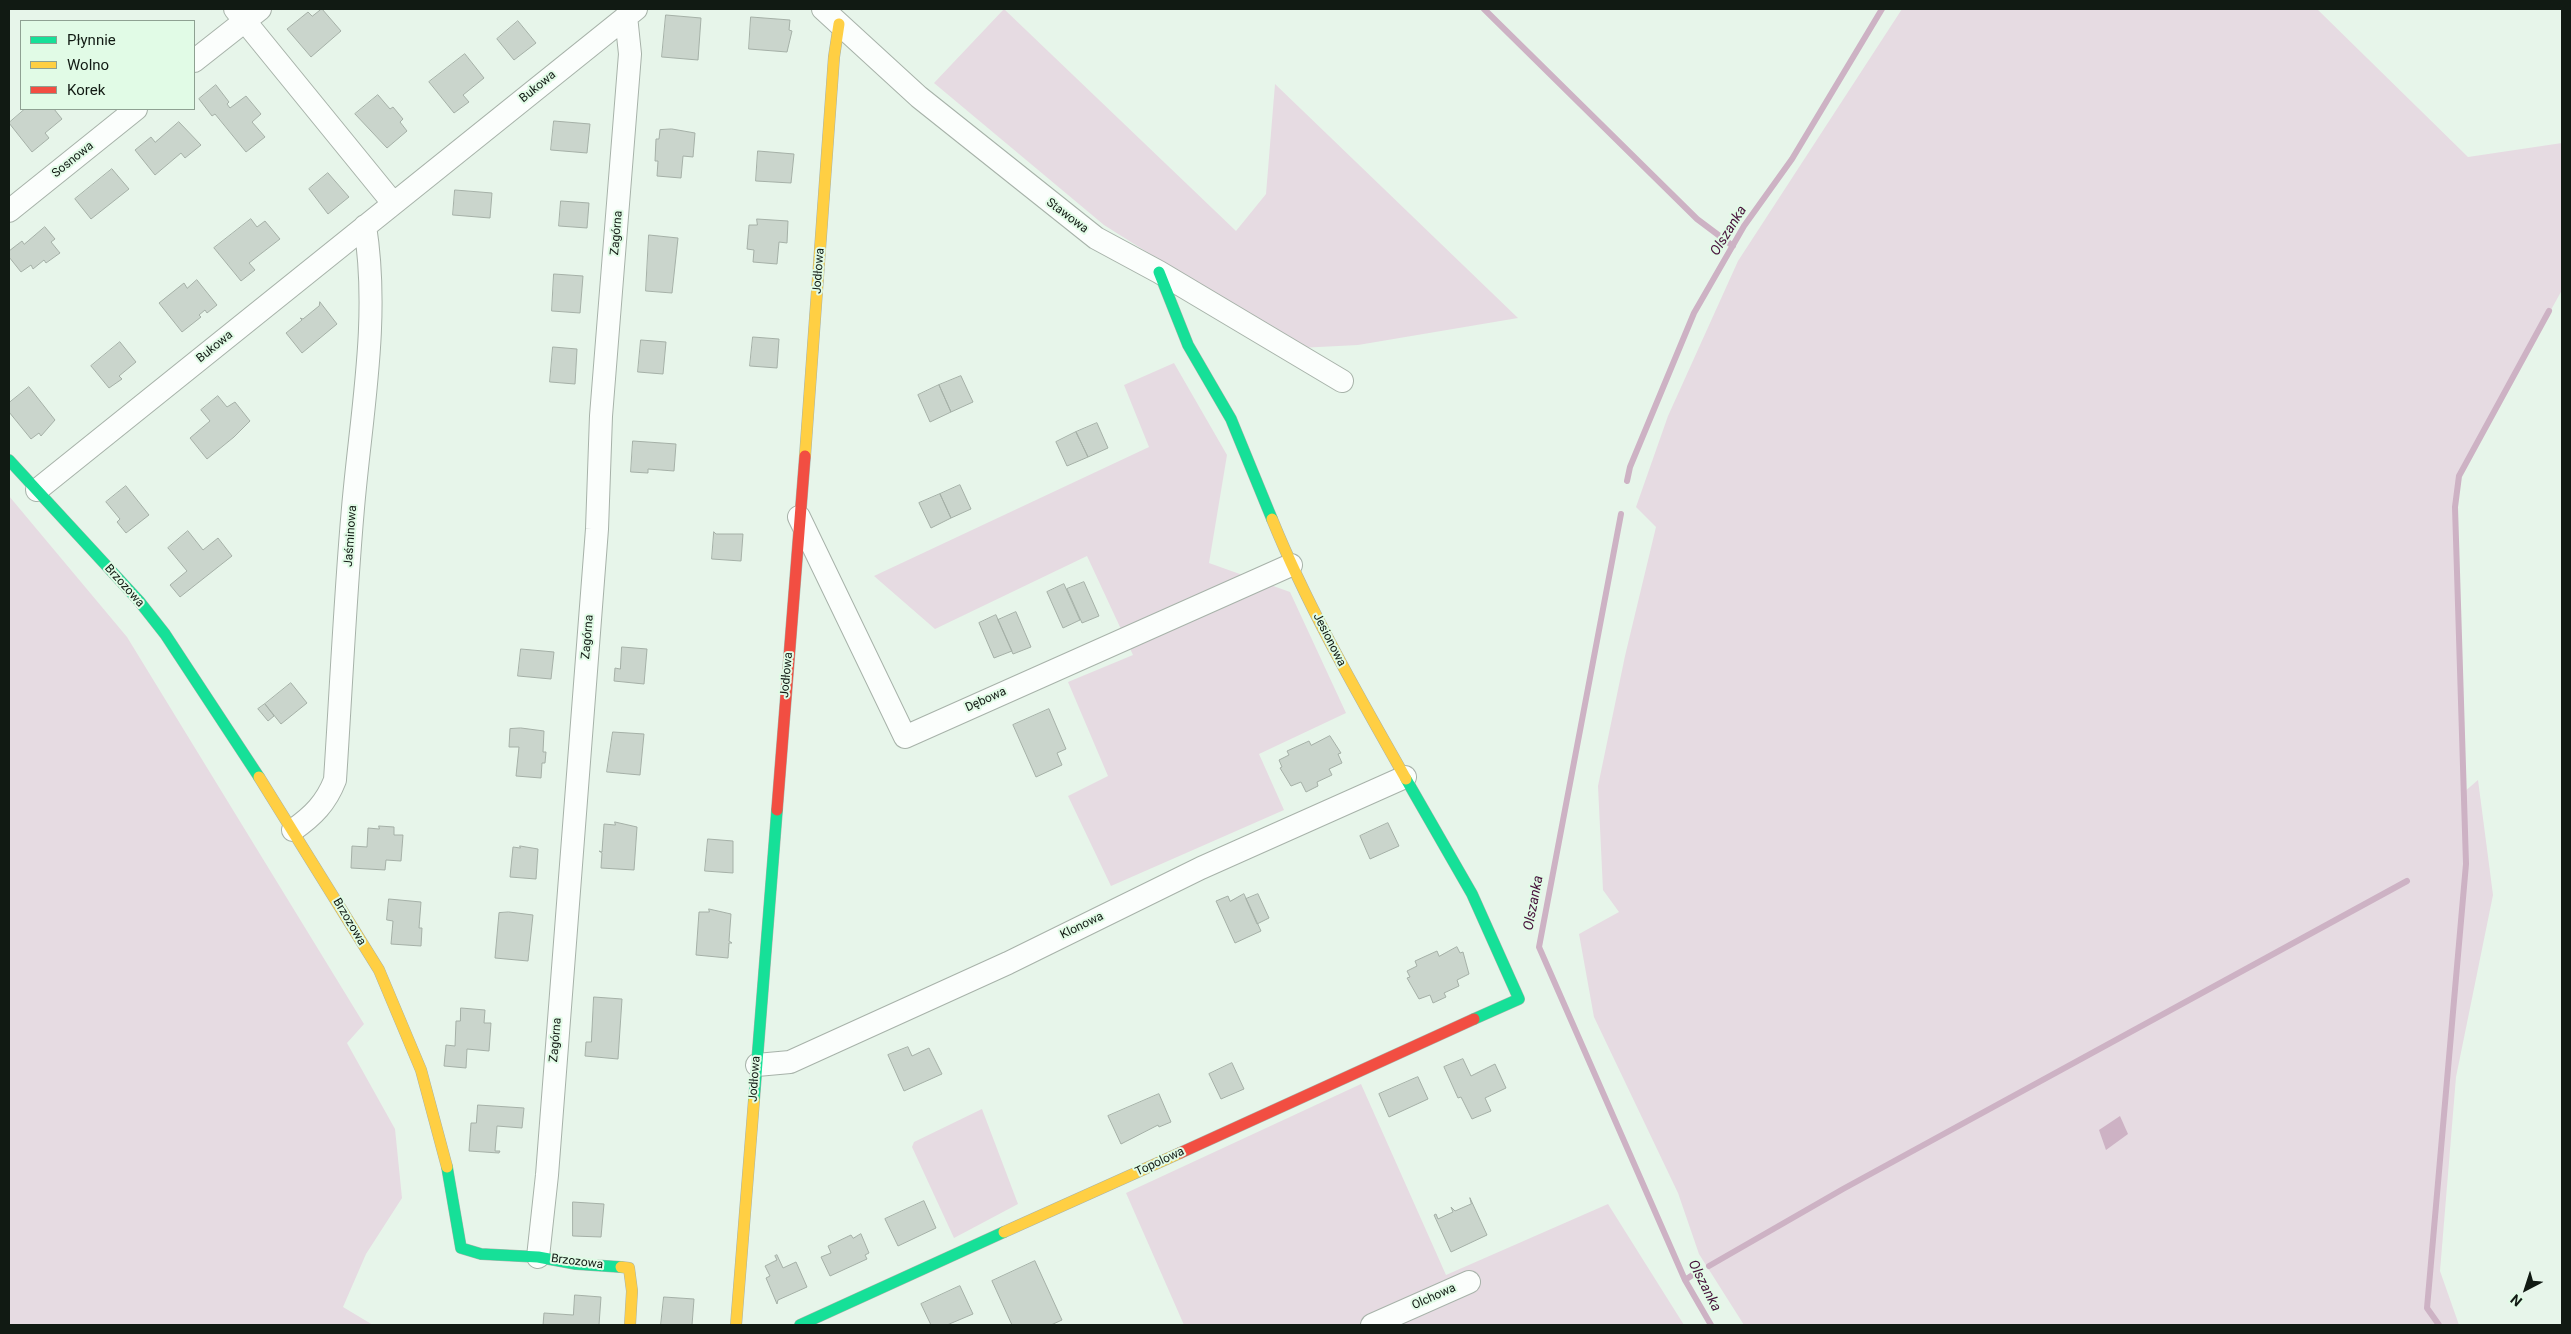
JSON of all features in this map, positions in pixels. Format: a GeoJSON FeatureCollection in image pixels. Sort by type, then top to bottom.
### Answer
{"type":"FeatureCollection","features":[{"type":"Feature","properties":{"kind":"street","name":"Bukowa"},"geometry":{"type":"LineString","coordinates":[[36,490],[631,12]]}},
{"type":"Feature","properties":{"kind":"street","name":"Zagórna"},"geometry":{"type":"LineString","coordinates":[[538,1257],[547,1175],[597,529],[601,416],[630,54],[631,12]]}},
{"type":"Feature","properties":{"kind":"street"},"geometry":{"type":"LineString","coordinates":[[195,60],[246,13],[393,203]]}},
{"type":"Feature","properties":{"kind":"street","name":"Stawowa"},"geometry":{"type":"LineString","coordinates":[[831,17],[919,97],[1096,238],[1159,272],[1342,381]]}},
{"type":"Feature","properties":{"kind":"street","name":"Jodłowa"},"geometry":{"type":"LineString","coordinates":[[736,1325],[834,57],[831,17]]}},
{"type":"Feature","properties":{"kind":"street","name":"Sosnowa"},"geometry":{"type":"LineString","coordinates":[[9,211],[135,110]]}},
{"type":"Feature","properties":{"kind":"street","name":"Jaśminowa"},"geometry":{"type":"LineString","coordinates":[[293,830],[312,817],[328,797],[335,780],[353,508],[369,330],[371,260],[365,226]]}},
{"type":"Feature","properties":{"kind":"street","name":"Jesionowa"},"geometry":{"type":"LineString","coordinates":[[1159,272],[1188,345],[1231,419],[1291,565],[1344,669],[1472,894],[1519,999]]}},
{"type":"Feature","properties":{"kind":"street","name":"Brzozowa"},"geometry":{"type":"LineString","coordinates":[[9,460],[139,601],[165,634],[293,830],[379,970],[421,1070],[445,1156],[461,1248],[481,1254],[538,1257],[576,1264],[629,1268],[632,1291],[630,1325]]}},
{"type":"Feature","properties":{"kind":"street","name":"Dębowa"},"geometry":{"type":"LineString","coordinates":[[799,516],[905,737],[1291,565]]}},
{"type":"Feature","properties":{"kind":"street","name":"Klonowa"},"geometry":{"type":"LineString","coordinates":[[757,1065],[790,1062],[1008,963],[1200,868],[1405,778]]}},
{"type":"Feature","properties":{"kind":"street","name":"Topolowa"},"geometry":{"type":"LineString","coordinates":[[800,1325],[1519,999]]}},
{"type":"Feature","properties":{"kind":"street","name":"Olchowa"},"geometry":{"type":"LineString","coordinates":[[1372,1325],[1469,1282]]}},
{"type":"Feature","properties":{"kind":"shaded area"},"geometry":{"type":"Polygon","coordinates":[[[1004,9],[1236,231],[1266,194],[1275,84],[1518,318],[1358,345],[1299,348],[1104,225],[934,83],[1004,9]]]}},
{"type":"Feature","properties":{"kind":"shaded area"},"geometry":{"type":"Polygon","coordinates":[[[1902,9],[2317,9],[2468,157],[2562,143],[2562,290],[2459,476],[2455,507],[2464,792],[2478,780],[2493,895],[2456,1077],[2440,1271],[2459,1325],[1744,1325],[1699,1254],[1678,1193],[1594,1017],[1579,934],[1619,912],[1603,890],[1598,786],[1625,656],[1656,527],[1636,507],[1668,416],[1738,261],[1902,9]]]}},
{"type":"Feature","properties":{"kind":"shaded area"},"geometry":{"type":"Polygon","coordinates":[[[1174,363],[1227,455],[1209,563],[1290,592],[1346,713],[1259,754],[1284,810],[1111,886],[1068,796],[1108,776],[1068,682],[1133,655],[1087,556],[935,629],[874,576],[1149,447],[1124,385],[1174,363]]]}},
{"type":"Feature","properties":{"kind":"shaded area"},"geometry":{"type":"Polygon","coordinates":[[[9,496],[127,637],[364,1024],[347,1043],[395,1129],[402,1198],[366,1254],[343,1307],[373,1325],[9,1325],[9,496]]]}},
{"type":"Feature","properties":{"kind":"shaded area"},"geometry":{"type":"Polygon","coordinates":[[[1361,1084],[1446,1275],[1608,1204],[1684,1325],[1184,1325],[1126,1193],[1361,1084]]]}},
{"type":"Feature","properties":{"kind":"shaded area"},"geometry":{"type":"Polygon","coordinates":[[[982,1109],[1018,1204],[954,1238],[912,1147],[914,1142],[982,1109]]]}},
{"type":"Feature","properties":{"kind":"shaded area"},"geometry":{"type":"Polygon","coordinates":[[[2120,1116],[2128,1134],[2106,1150],[2099,1130],[2120,1116]]]}},
{"type":"Feature","properties":{"kind":"building"},"geometry":{"type":"Polygon","coordinates":[[[322,9],[341,31],[311,57],[287,29],[308,12],[312,16],[322,9]]]}},
{"type":"Feature","properties":{"kind":"building"},"geometry":{"type":"Polygon","coordinates":[[[666,15],[701,18],[698,60],[662,57],[666,15]]]}},
{"type":"Feature","properties":{"kind":"building"},"geometry":{"type":"Polygon","coordinates":[[[751,17],[790,20],[789,30],[792,31],[787,52],[749,49],[751,17]]]}},
{"type":"Feature","properties":{"kind":"building"},"geometry":{"type":"Polygon","coordinates":[[[518,21],[536,43],[514,60],[497,39],[518,21]]]}},
{"type":"Feature","properties":{"kind":"building"},"geometry":{"type":"Polygon","coordinates":[[[465,54],[484,78],[463,95],[469,102],[454,113],[429,82],[465,54]]]}},
{"type":"Feature","properties":{"kind":"building"},"geometry":{"type":"Polygon","coordinates":[[[216,85],[229,102],[227,104],[230,108],[246,96],[261,114],[252,122],[265,137],[246,152],[215,114],[212,116],[199,99],[216,85]]]}},
{"type":"Feature","properties":{"kind":"building"},"geometry":{"type":"Polygon","coordinates":[[[378,95],[390,109],[393,107],[403,119],[400,122],[407,131],[387,148],[355,114],[378,95]]]}},
{"type":"Feature","properties":{"kind":"building"},"geometry":{"type":"Polygon","coordinates":[[[24,110],[55,110],[62,119],[45,133],[49,138],[32,152],[9,123],[24,110]]]}},
{"type":"Feature","properties":{"kind":"building"},"geometry":{"type":"Polygon","coordinates":[[[554,121],[590,124],[587,153],[551,150],[554,121]]]}},
{"type":"Feature","properties":{"kind":"building"},"geometry":{"type":"Polygon","coordinates":[[[179,122],[201,145],[185,158],[181,153],[155,175],[135,150],[151,137],[155,142],[179,122]]]}},
{"type":"Feature","properties":{"kind":"building"},"geometry":{"type":"Polygon","coordinates":[[[672,129],[695,133],[693,157],[683,156],[681,178],[657,176],[658,161],[655,161],[656,139],[659,139],[660,130],[672,129]]]}},
{"type":"Feature","properties":{"kind":"building"},"geometry":{"type":"Polygon","coordinates":[[[758,151],[794,154],[791,183],[756,181],[758,151]]]}},
{"type":"Feature","properties":{"kind":"building"},"geometry":{"type":"Polygon","coordinates":[[[112,169],[129,189],[91,219],[75,199],[112,169]]]}},
{"type":"Feature","properties":{"kind":"building"},"geometry":{"type":"Polygon","coordinates":[[[328,173],[349,197],[328,214],[309,189],[328,173]]]}},
{"type":"Feature","properties":{"kind":"building"},"geometry":{"type":"Polygon","coordinates":[[[455,190],[492,193],[490,218],[453,215],[455,190]]]}},
{"type":"Feature","properties":{"kind":"building"},"geometry":{"type":"Polygon","coordinates":[[[561,201],[589,203],[587,228],[559,226],[561,201]]]}},
{"type":"Feature","properties":{"kind":"building"},"geometry":{"type":"Polygon","coordinates":[[[251,219],[257,227],[265,221],[280,239],[249,263],[255,270],[241,281],[214,248],[251,219]]]}},
{"type":"Feature","properties":{"kind":"building"},"geometry":{"type":"Polygon","coordinates":[[[757,219],[788,221],[787,243],[779,242],[777,264],[753,262],[754,250],[747,249],[749,225],[757,225],[757,219]]]}},
{"type":"Feature","properties":{"kind":"building"},"geometry":{"type":"Polygon","coordinates":[[[45,227],[55,239],[51,242],[60,253],[46,263],[44,260],[33,269],[31,265],[21,272],[9,257],[9,251],[22,241],[24,244],[45,227]]]}},
{"type":"Feature","properties":{"kind":"building"},"geometry":{"type":"Polygon","coordinates":[[[649,235],[678,238],[672,293],[646,291],[649,235]]]}},
{"type":"Feature","properties":{"kind":"building"},"geometry":{"type":"Polygon","coordinates":[[[554,274],[583,276],[580,313],[552,311],[554,274]]]}},
{"type":"Feature","properties":{"kind":"building"},"geometry":{"type":"Polygon","coordinates":[[[197,280],[217,305],[207,313],[205,310],[199,315],[201,317],[182,332],[159,303],[184,283],[187,288],[197,280]]]}},
{"type":"Feature","properties":{"kind":"building"},"geometry":{"type":"Polygon","coordinates":[[[320,302],[337,324],[302,353],[286,333],[302,320],[300,318],[303,319],[319,306],[320,302]]]}},
{"type":"Feature","properties":{"kind":"building"},"geometry":{"type":"Polygon","coordinates":[[[753,337],[779,339],[777,368],[750,366],[753,337]]]}},
{"type":"Feature","properties":{"kind":"building"},"geometry":{"type":"Polygon","coordinates":[[[641,340],[666,342],[663,374],[638,372],[641,340]]]}},
{"type":"Feature","properties":{"kind":"building"},"geometry":{"type":"Polygon","coordinates":[[[120,342],[136,362],[119,376],[122,379],[109,388],[91,366],[120,342]]]}},
{"type":"Feature","properties":{"kind":"building"},"geometry":{"type":"Polygon","coordinates":[[[553,347],[577,349],[575,384],[550,382],[553,347]]]}},
{"type":"Feature","properties":{"kind":"building"},"geometry":{"type":"Polygon","coordinates":[[[961,376],[973,402],[951,412],[939,385],[961,376]]]}},
{"type":"Feature","properties":{"kind":"building"},"geometry":{"type":"Polygon","coordinates":[[[939,385],[951,412],[930,422],[918,395],[939,385]]]}},
{"type":"Feature","properties":{"kind":"building"},"geometry":{"type":"Polygon","coordinates":[[[29,387],[55,420],[41,436],[39,433],[31,439],[9,412],[9,403],[29,387]]]}},
{"type":"Feature","properties":{"kind":"building"},"geometry":{"type":"Polygon","coordinates":[[[218,396],[227,407],[235,402],[250,421],[207,459],[190,438],[210,421],[201,410],[218,396]]]}},
{"type":"Feature","properties":{"kind":"building"},"geometry":{"type":"Polygon","coordinates":[[[1097,423],[1108,448],[1088,457],[1076,432],[1097,423]]]}},
{"type":"Feature","properties":{"kind":"building"},"geometry":{"type":"Polygon","coordinates":[[[1076,432],[1088,457],[1067,466],[1056,442],[1076,432]]]}},
{"type":"Feature","properties":{"kind":"building"},"geometry":{"type":"Polygon","coordinates":[[[633,441],[676,444],[674,471],[648,469],[648,473],[631,472],[633,441]]]}},
{"type":"Feature","properties":{"kind":"building"},"geometry":{"type":"Polygon","coordinates":[[[960,485],[971,509],[951,518],[940,494],[960,485]]]}},
{"type":"Feature","properties":{"kind":"building"},"geometry":{"type":"Polygon","coordinates":[[[126,486],[149,515],[126,533],[117,522],[120,519],[106,502],[126,486]]]}},
{"type":"Feature","properties":{"kind":"building"},"geometry":{"type":"Polygon","coordinates":[[[940,494],[951,518],[931,528],[919,503],[940,494]]]}},
{"type":"Feature","properties":{"kind":"building"},"geometry":{"type":"Polygon","coordinates":[[[188,531],[203,550],[218,538],[232,556],[180,597],[170,585],[187,571],[168,548],[188,531]]]}},
{"type":"Feature","properties":{"kind":"building"},"geometry":{"type":"Polygon","coordinates":[[[714,532],[716,534],[743,534],[741,561],[712,559],[714,532]]]}},
{"type":"Feature","properties":{"kind":"building"},"geometry":{"type":"Polygon","coordinates":[[[1084,582],[1099,616],[1082,623],[1067,589],[1084,582]]]}},
{"type":"Feature","properties":{"kind":"building"},"geometry":{"type":"Polygon","coordinates":[[[1064,584],[1080,620],[1063,628],[1047,592],[1064,584]]]}},
{"type":"Feature","properties":{"kind":"building"},"geometry":{"type":"Polygon","coordinates":[[[1016,612],[1031,647],[1013,654],[998,620],[1016,612]]]}},
{"type":"Feature","properties":{"kind":"building"},"geometry":{"type":"Polygon","coordinates":[[[996,615],[1012,651],[994,658],[979,623],[996,615]]]}},
{"type":"Feature","properties":{"kind":"building"},"geometry":{"type":"Polygon","coordinates":[[[622,647],[647,649],[644,684],[614,681],[615,668],[620,669],[622,647]]]}},
{"type":"Feature","properties":{"kind":"building"},"geometry":{"type":"Polygon","coordinates":[[[521,649],[554,652],[551,679],[518,676],[521,649]]]}},
{"type":"Feature","properties":{"kind":"building"},"geometry":{"type":"Polygon","coordinates":[[[291,683],[307,703],[281,724],[265,704],[291,683]]]}},
{"type":"Feature","properties":{"kind":"building"},"geometry":{"type":"Polygon","coordinates":[[[265,704],[274,716],[268,721],[258,709],[265,704]]]}},
{"type":"Feature","properties":{"kind":"building"},"geometry":{"type":"Polygon","coordinates":[[[1049,709],[1066,749],[1057,753],[1062,765],[1036,777],[1013,725],[1049,709]]]}},
{"type":"Feature","properties":{"kind":"building"},"geometry":{"type":"Polygon","coordinates":[[[521,728],[544,731],[543,752],[546,752],[545,763],[542,763],[541,778],[516,776],[519,747],[509,747],[510,729],[521,728]]]}},
{"type":"Feature","properties":{"kind":"building"},"geometry":{"type":"Polygon","coordinates":[[[613,732],[644,734],[640,775],[607,772],[613,732]]]}},
{"type":"Feature","properties":{"kind":"building"},"geometry":{"type":"Polygon","coordinates":[[[1330,736],[1341,753],[1338,754],[1342,763],[1329,769],[1332,775],[1317,782],[1318,786],[1306,792],[1301,782],[1291,786],[1280,768],[1282,767],[1279,760],[1289,755],[1287,751],[1309,741],[1311,745],[1330,736]]]}},
{"type":"Feature","properties":{"kind":"building"},"geometry":{"type":"Polygon","coordinates":[[[615,822],[637,827],[634,870],[601,868],[602,853],[599,851],[602,852],[604,824],[615,825],[615,822]]]}},
{"type":"Feature","properties":{"kind":"building"},"geometry":{"type":"Polygon","coordinates":[[[1388,823],[1399,846],[1370,859],[1360,836],[1388,823]]]}},
{"type":"Feature","properties":{"kind":"building"},"geometry":{"type":"Polygon","coordinates":[[[379,826],[394,827],[394,835],[403,835],[401,861],[386,860],[385,870],[351,868],[352,846],[367,847],[368,828],[379,829],[379,826]]]}},
{"type":"Feature","properties":{"kind":"building"},"geometry":{"type":"Polygon","coordinates":[[[708,839],[733,841],[733,873],[705,871],[708,839]]]}},
{"type":"Feature","properties":{"kind":"building"},"geometry":{"type":"Polygon","coordinates":[[[520,846],[538,849],[536,879],[510,877],[513,847],[520,848],[520,846]]]}},
{"type":"Feature","properties":{"kind":"building"},"geometry":{"type":"Polygon","coordinates":[[[1244,894],[1261,931],[1235,943],[1216,901],[1228,896],[1230,901],[1244,894]]]}},
{"type":"Feature","properties":{"kind":"building"},"geometry":{"type":"Polygon","coordinates":[[[1258,894],[1269,918],[1257,924],[1246,899],[1258,894]]]}},
{"type":"Feature","properties":{"kind":"building"},"geometry":{"type":"Polygon","coordinates":[[[389,899],[421,902],[419,928],[422,928],[421,946],[391,944],[393,921],[387,920],[389,899]]]}},
{"type":"Feature","properties":{"kind":"building"},"geometry":{"type":"Polygon","coordinates":[[[709,909],[731,914],[729,941],[732,943],[729,943],[728,958],[696,955],[699,912],[709,912],[709,909]]]}},
{"type":"Feature","properties":{"kind":"building"},"geometry":{"type":"Polygon","coordinates":[[[509,912],[533,915],[528,961],[495,958],[499,913],[509,912]]]}},
{"type":"Feature","properties":{"kind":"building"},"geometry":{"type":"Polygon","coordinates":[[[1457,947],[1460,953],[1463,952],[1469,974],[1457,980],[1459,986],[1444,993],[1446,997],[1433,1003],[1430,995],[1419,999],[1407,978],[1410,977],[1407,971],[1417,966],[1415,961],[1437,951],[1439,956],[1457,947]]]}},
{"type":"Feature","properties":{"kind":"building"},"geometry":{"type":"Polygon","coordinates":[[[594,997],[622,999],[618,1059],[585,1056],[586,1042],[591,1042],[594,997]]]}},
{"type":"Feature","properties":{"kind":"building"},"geometry":{"type":"Polygon","coordinates":[[[461,1008],[485,1010],[484,1023],[491,1023],[489,1051],[467,1049],[466,1068],[444,1066],[446,1045],[455,1046],[456,1021],[460,1021],[461,1008]]]}},
{"type":"Feature","properties":{"kind":"building"},"geometry":{"type":"Polygon","coordinates":[[[908,1047],[912,1056],[929,1048],[942,1074],[904,1091],[888,1055],[908,1047]]]}},
{"type":"Feature","properties":{"kind":"building"},"geometry":{"type":"Polygon","coordinates":[[[1463,1059],[1471,1076],[1495,1064],[1506,1088],[1485,1098],[1491,1111],[1472,1119],[1461,1097],[1458,1098],[1444,1067],[1463,1059]]]}},
{"type":"Feature","properties":{"kind":"building"},"geometry":{"type":"Polygon","coordinates":[[[1232,1063],[1244,1089],[1221,1099],[1209,1074],[1232,1063]]]}},
{"type":"Feature","properties":{"kind":"building"},"geometry":{"type":"Polygon","coordinates":[[[1418,1077],[1428,1099],[1389,1117],[1379,1094],[1418,1077]]]}},
{"type":"Feature","properties":{"kind":"building"},"geometry":{"type":"Polygon","coordinates":[[[1159,1094],[1171,1122],[1159,1127],[1158,1125],[1121,1144],[1108,1116],[1159,1094]]]}},
{"type":"Feature","properties":{"kind":"building"},"geometry":{"type":"Polygon","coordinates":[[[478,1105],[524,1108],[522,1128],[497,1126],[495,1151],[500,1151],[499,1153],[469,1151],[471,1123],[476,1123],[478,1105]]]}},
{"type":"Feature","properties":{"kind":"building"},"geometry":{"type":"Polygon","coordinates":[[[1470,1198],[1487,1235],[1451,1252],[1434,1215],[1436,1214],[1438,1219],[1453,1212],[1451,1207],[1455,1211],[1471,1204],[1470,1198]]]}},
{"type":"Feature","properties":{"kind":"building"},"geometry":{"type":"Polygon","coordinates":[[[924,1201],[936,1228],[898,1246],[885,1219],[924,1201]]]}},
{"type":"Feature","properties":{"kind":"building"},"geometry":{"type":"Polygon","coordinates":[[[573,1202],[604,1204],[601,1237],[573,1236],[573,1202]]]}},
{"type":"Feature","properties":{"kind":"building"},"geometry":{"type":"Polygon","coordinates":[[[861,1234],[869,1253],[865,1255],[867,1259],[830,1276],[821,1257],[831,1253],[828,1246],[851,1235],[853,1238],[861,1234]]]}},
{"type":"Feature","properties":{"kind":"building"},"geometry":{"type":"Polygon","coordinates":[[[777,1255],[783,1268],[796,1262],[807,1287],[778,1300],[777,1304],[766,1278],[770,1276],[765,1266],[777,1260],[775,1256],[777,1255]]]}},
{"type":"Feature","properties":{"kind":"building"},"geometry":{"type":"Polygon","coordinates":[[[1035,1261],[1062,1320],[1051,1325],[1012,1325],[992,1281],[1035,1261]]]}},
{"type":"Feature","properties":{"kind":"building"},"geometry":{"type":"Polygon","coordinates":[[[960,1286],[973,1314],[947,1325],[931,1325],[921,1304],[960,1286]]]}},
{"type":"Feature","properties":{"kind":"building"},"geometry":{"type":"Polygon","coordinates":[[[575,1295],[601,1297],[599,1325],[543,1325],[544,1313],[573,1315],[575,1295]]]}},
{"type":"Feature","properties":{"kind":"building"},"geometry":{"type":"Polygon","coordinates":[[[664,1297],[694,1299],[692,1325],[661,1325],[664,1297]]]}},
{"type":"Feature","properties":{"kind":"waterway"},"geometry":{"type":"LineString","coordinates":[[1484,9],[1697,219],[1733,246]]}},
{"type":"Feature","properties":{"kind":"waterway","name":"Olszanka"},"geometry":{"type":"LineString","coordinates":[[1627,481],[1630,467],[1694,313],[1744,226],[1792,159],[1882,9]]}},
{"type":"Feature","properties":{"kind":"waterway"},"geometry":{"type":"LineString","coordinates":[[2439,1325],[2427,1308],[2466,864],[2455,507],[2459,476],[2549,311]]}},
{"type":"Feature","properties":{"kind":"waterway","name":"Olszanka"},"geometry":{"type":"LineString","coordinates":[[1621,514],[1539,947],[1685,1280],[1711,1325]]}},
{"type":"Feature","properties":{"kind":"waterway"},"geometry":{"type":"LineString","coordinates":[[1709,1266],[1843,1189],[2407,881]]}},
{"type":"Feature","properties":{"kind":"waterway"},"geometry":{"type":"LineString","coordinates":[[1685,1280],[1694,1274]]}},
{"type":"Feature","properties":{"kind":"traffic: fast"},"geometry":{"type":"LineString","coordinates":[[1159,272],[1188,345],[1231,419],[1272,519]]}},
{"type":"Feature","properties":{"kind":"traffic: fast"},"geometry":{"type":"LineString","coordinates":[[9,460],[139,601],[165,634],[259,777]]}},
{"type":"Feature","properties":{"kind":"traffic: fast"},"geometry":{"type":"LineString","coordinates":[[1406,779],[1472,894],[1519,999],[1474,1019]]}},
{"type":"Feature","properties":{"kind":"traffic: fast"},"geometry":{"type":"LineString","coordinates":[[754,1100],[777,810]]}},
{"type":"Feature","properties":{"kind":"traffic: fast"},"geometry":{"type":"LineString","coordinates":[[447,1167],[461,1248],[481,1254],[538,1257],[576,1264],[621,1267]]}},
{"type":"Feature","properties":{"kind":"traffic: fast"},"geometry":{"type":"LineString","coordinates":[[800,1325],[1004,1232]]}},
{"type":"Feature","properties":{"kind":"traffic: slow"},"geometry":{"type":"LineString","coordinates":[[805,456],[834,57],[839,24]]}},
{"type":"Feature","properties":{"kind":"traffic: slow"},"geometry":{"type":"LineString","coordinates":[[1272,519],[1318,619],[1406,779]]}},
{"type":"Feature","properties":{"kind":"traffic: slow"},"geometry":{"type":"LineString","coordinates":[[259,777],[379,970],[421,1070],[447,1167]]}},
{"type":"Feature","properties":{"kind":"traffic: slow"},"geometry":{"type":"LineString","coordinates":[[736,1325],[754,1100]]}},
{"type":"Feature","properties":{"kind":"traffic: slow"},"geometry":{"type":"LineString","coordinates":[[1004,1232],[1180,1153]]}},
{"type":"Feature","properties":{"kind":"traffic: slow"},"geometry":{"type":"LineString","coordinates":[[621,1267],[629,1268],[632,1291],[630,1325]]}},
{"type":"Feature","properties":{"kind":"traffic: jam"},"geometry":{"type":"LineString","coordinates":[[777,810],[805,456]]}},
{"type":"Feature","properties":{"kind":"traffic: jam"},"geometry":{"type":"LineString","coordinates":[[1180,1153],[1474,1019]]}}]}
